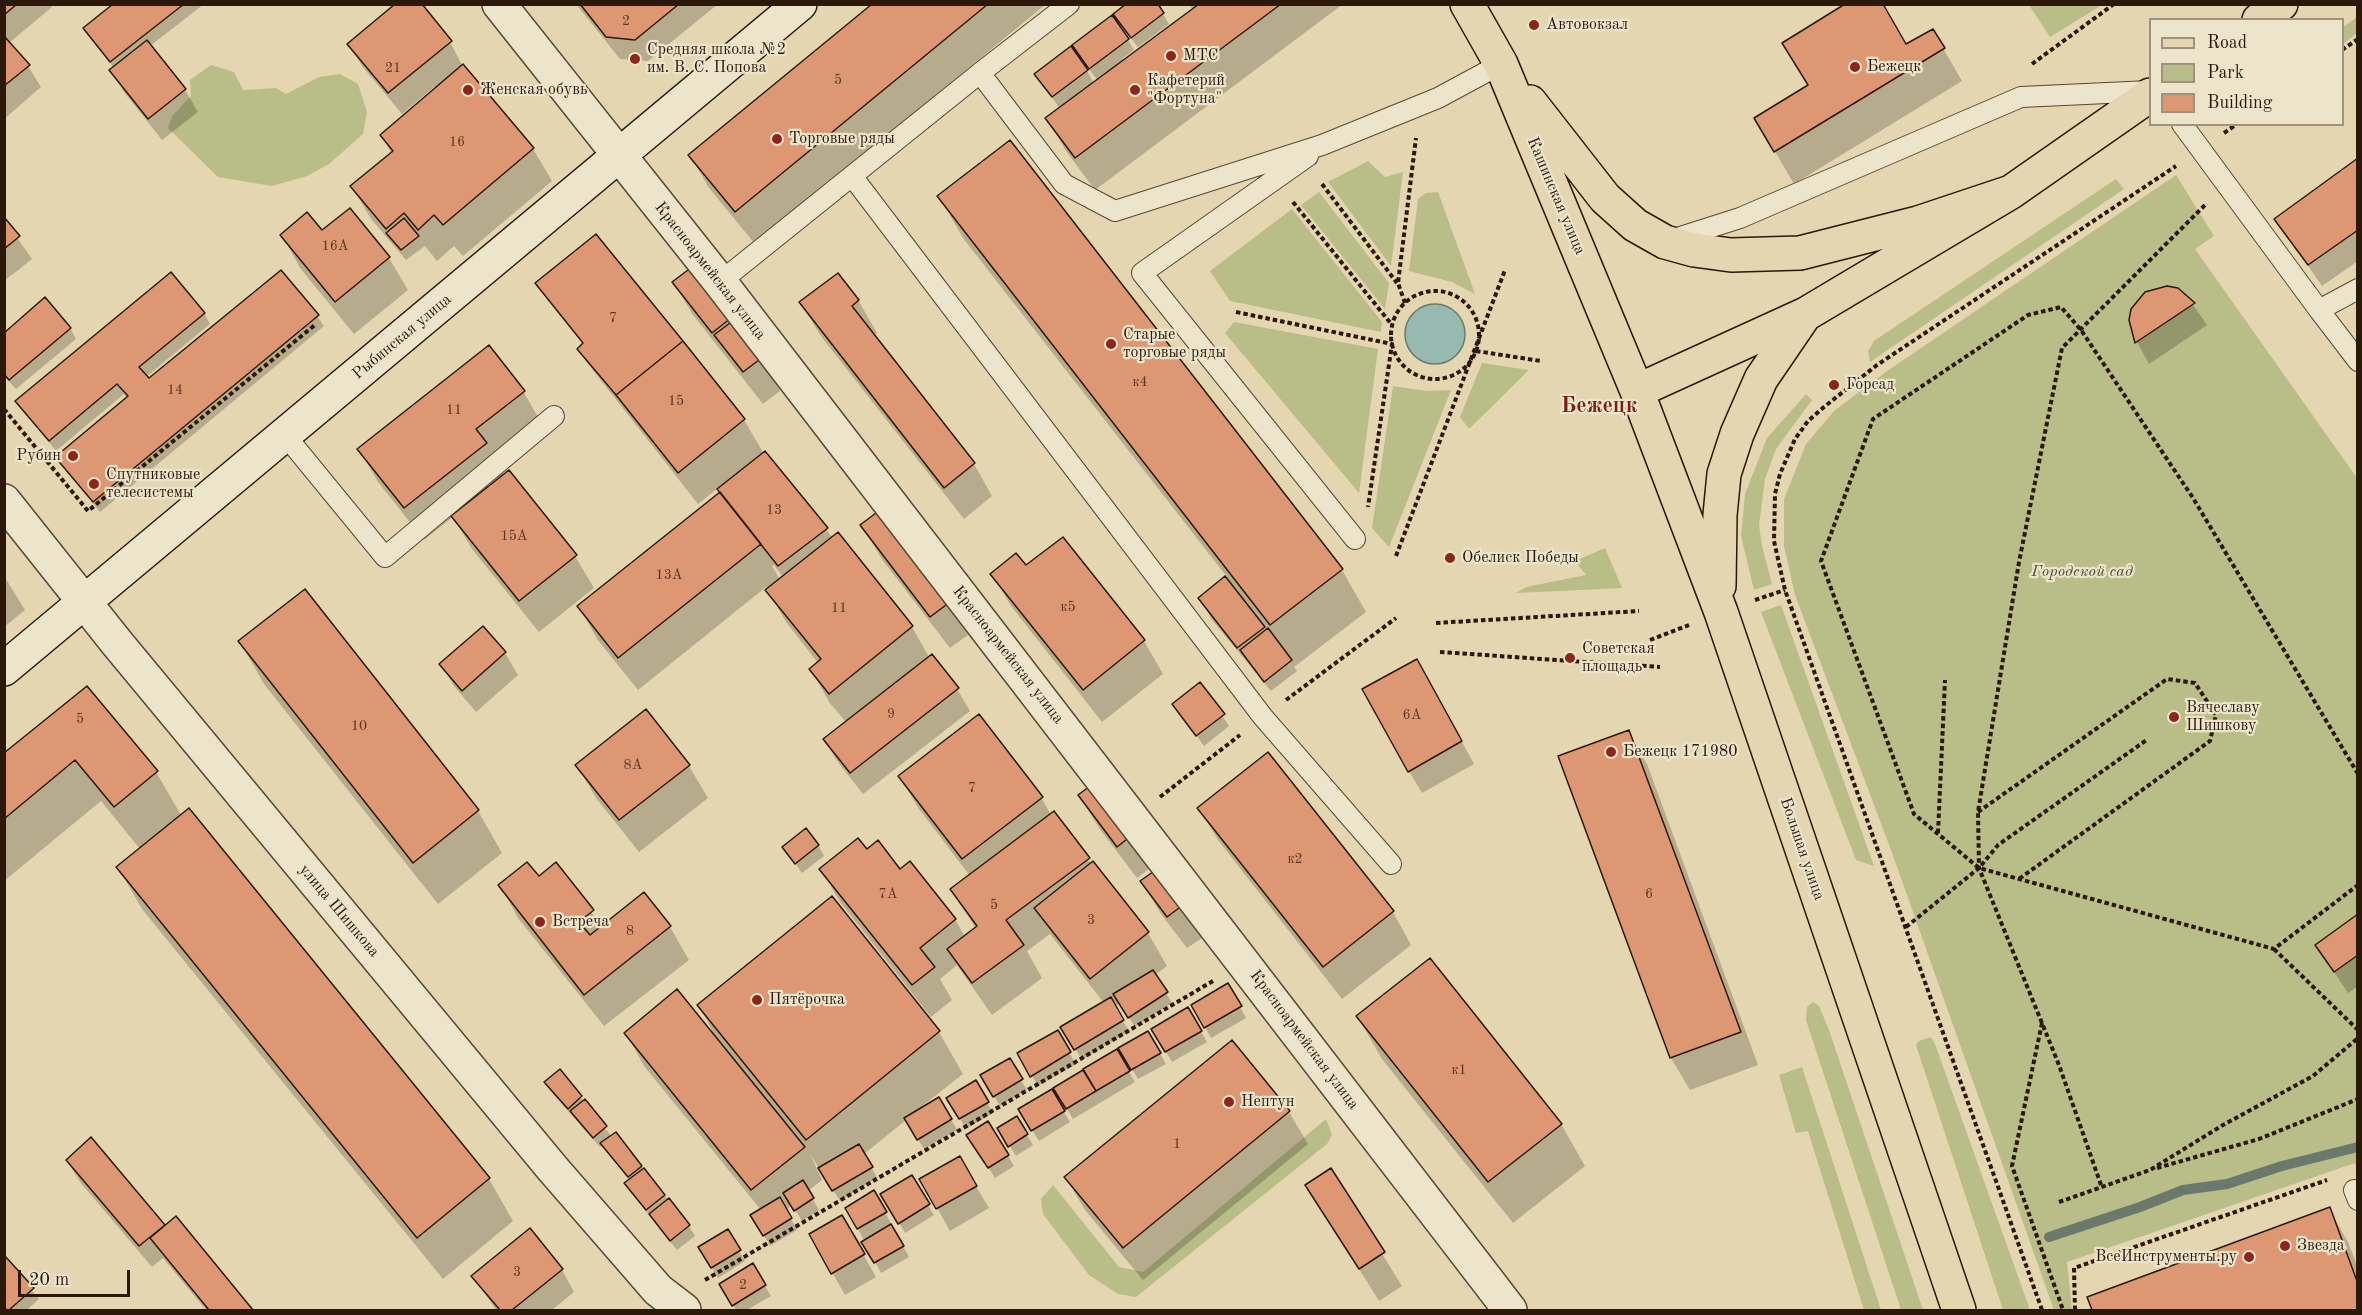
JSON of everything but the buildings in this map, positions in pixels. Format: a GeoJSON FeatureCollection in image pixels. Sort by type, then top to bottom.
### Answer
{"type":"FeatureCollection","features":[{"type":"Feature","properties":{"kind":"main road","name":"Кашинская улица"},"geometry":{"type":"LineString","coordinates":[[1467,4],[1501,64],[1637,391]]}},
{"type":"Feature","properties":{"kind":"main road"},"geometry":{"type":"LineString","coordinates":[[2262,18],[2281,4]]}},
{"type":"Feature","properties":{"kind":"main road"},"geometry":{"type":"LineString","coordinates":[[1501,64],[1605,198],[1635,225],[1665,242],[1694,250],[1731,255],[1800,253],[1908,226],[2011,192]]}},
{"type":"Feature","properties":{"kind":"main road"},"geometry":{"type":"LineString","coordinates":[[1637,391],[1806,314],[2011,192],[2149,94]]}},
{"type":"Feature","properties":{"kind":"main road"},"geometry":{"type":"LineString","coordinates":[[1721,612],[1718,560],[1724,474],[1746,409],[1761,379],[1806,314]]}},
{"type":"Feature","properties":{"kind":"main road","name":"Большая улица"},"geometry":{"type":"LineString","coordinates":[[1637,391],[1721,612],[1959,1311]]}},
{"type":"Feature","properties":{"kind":"street","name":"Красноармейская улица"},"geometry":{"type":"LineString","coordinates":[[499,4],[720,282],[1245,962],[1510,1311]]}},
{"type":"Feature","properties":{"kind":"street","name":"Рыбинская улица"},"geometry":{"type":"LineString","coordinates":[[4,669],[800,4]]}},
{"type":"Feature","properties":{"kind":"street","name":"улица Шишкова"},"geometry":{"type":"LineString","coordinates":[[4,501],[125,652],[553,1169],[658,1290],[684,1311]]}},
{"type":"Feature","properties":{"kind":"lane"},"geometry":{"type":"LineString","coordinates":[[720,282],[1069,4]]}},
{"type":"Feature","properties":{"kind":"lane"},"geometry":{"type":"LineString","coordinates":[[980,73],[1064,183],[1115,211],[1322,145],[1438,98],[1501,64]]}},
{"type":"Feature","properties":{"kind":"lane"},"geometry":{"type":"LineString","coordinates":[[1665,242],[1740,218],[2021,97],[2149,93]]}},
{"type":"Feature","properties":{"kind":"lane"},"geometry":{"type":"LineString","coordinates":[[2183,126],[2358,362]]}},
{"type":"Feature","properties":{"kind":"lane"},"geometry":{"type":"LineString","coordinates":[[1322,145],[1142,273],[1355,539]]}},
{"type":"Feature","properties":{"kind":"lane"},"geometry":{"type":"LineString","coordinates":[[852,176],[1263,717],[1391,864]]}},
{"type":"Feature","properties":{"kind":"lane"},"geometry":{"type":"LineString","coordinates":[[2319,310],[2358,289]]}},
{"type":"Feature","properties":{"kind":"lane"},"geometry":{"type":"LineString","coordinates":[[285,435],[385,556],[554,416]]}},
{"type":"Feature","properties":{"kind":"path"},"geometry":{"type":"LineString","coordinates":[[2032,64],[2114,4]]}},
{"type":"Feature","properties":{"kind":"path"},"geometry":{"type":"LineString","coordinates":[[2344,49],[2358,39]]}},
{"type":"Feature","properties":{"kind":"path"},"geometry":{"type":"LineString","coordinates":[[2042,1311],[1779,566],[1772,516],[1780,474],[1795,439],[1808,421],[1850,385],[2234,126]]}},
{"type":"Feature","properties":{"kind":"path"},"geometry":{"type":"LineString","coordinates":[[1398,283],[1416,137],[1427,132]]}},
{"type":"Feature","properties":{"kind":"path"},"geometry":{"type":"LineString","coordinates":[[1322,184],[1398,283],[1406,303]]}},
{"type":"Feature","properties":{"kind":"path"},"geometry":{"type":"LineString","coordinates":[[2101,1185],[2042,1023],[1979,868],[1978,812],[2019,562],[2062,348],[2225,184]]}},
{"type":"Feature","properties":{"kind":"path"},"geometry":{"type":"LineString","coordinates":[[1292,201],[1393,325]]}},
{"type":"Feature","properties":{"kind":"path"},"geometry":{"type":"LineString","coordinates":[[1396,556],[1505,270]]}},
{"type":"Feature","properties":{"kind":"path"},"geometry":{"type":"LineString","coordinates":[[1236,312],[1392,344],[1406,368],[1418,376],[1432,379],[1446,378],[1459,372],[1470,363],[1476,351],[1479,336],[1478,321],[1471,309],[1460,299],[1446,293],[1432,291],[1418,295],[1406,303],[1393,325],[1392,344],[1367,511]]}},
{"type":"Feature","properties":{"kind":"path"},"geometry":{"type":"LineString","coordinates":[[2358,774],[2193,498],[2081,330],[2061,307],[2028,315],[1873,419],[1821,561],[1914,814],[1979,868],[2274,949],[2358,1030]]}},
{"type":"Feature","properties":{"kind":"path"},"geometry":{"type":"LineString","coordinates":[[4,409],[88,510],[316,324]]}},
{"type":"Feature","properties":{"kind":"path"},"geometry":{"type":"LineString","coordinates":[[1476,351],[1540,361]]}},
{"type":"Feature","properties":{"kind":"path"},"geometry":{"type":"LineString","coordinates":[[1436,623],[1639,611]]}},
{"type":"Feature","properties":{"kind":"path"},"geometry":{"type":"LineString","coordinates":[[1440,652],[1660,667]]}},
{"type":"Feature","properties":{"kind":"path"},"geometry":{"type":"LineString","coordinates":[[1978,812],[2168,679],[2195,683],[2216,715],[2210,741],[2019,879]]}},
{"type":"Feature","properties":{"kind":"path"},"geometry":{"type":"LineString","coordinates":[[1938,834],[1946,680]]}},
{"type":"Feature","properties":{"kind":"path"},"geometry":{"type":"LineString","coordinates":[[1906,927],[1979,868],[1998,845],[2148,739]]}},
{"type":"Feature","properties":{"kind":"path"},"geometry":{"type":"LineString","coordinates":[[2274,949],[2358,885]]}},
{"type":"Feature","properties":{"kind":"path"},"geometry":{"type":"LineString","coordinates":[[700,1283],[1245,962]]}},
{"type":"Feature","properties":{"kind":"path"},"geometry":{"type":"LineString","coordinates":[[2042,1023],[2012,1166],[2063,1311]]}},
{"type":"Feature","properties":{"kind":"path"},"geometry":{"type":"LineString","coordinates":[[2150,1170],[2313,1076],[2358,1038]]}},
{"type":"Feature","properties":{"kind":"path"},"geometry":{"type":"LineString","coordinates":[[2059,1202],[2101,1185],[2259,1139],[2358,1100]]}},
{"type":"Feature","properties":{"kind":"path"},"geometry":{"type":"LineString","coordinates":[[2075,1311],[2074,1268],[2326,1179],[2356,1195]]}},
{"type":"Feature","properties":{"kind":"green space"},"geometry":{"type":"Polygon","coordinates":[[[2029,5],[2102,5],[2050,37],[2029,5]]]}},
{"type":"Feature","properties":{"kind":"green space"},"geometry":{"type":"Polygon","coordinates":[[[2357,17],[2357,33],[2344,43],[2344,26],[2357,17]]]}},
{"type":"Feature","properties":{"kind":"green space"},"geometry":{"type":"Polygon","coordinates":[[[211,65],[234,72],[243,90],[276,88],[286,94],[319,77],[340,74],[358,84],[367,112],[363,134],[329,164],[307,176],[272,186],[218,177],[168,128],[172,116],[191,96],[190,80],[211,65]]]}},
{"type":"Feature","properties":{"kind":"green space"},"geometry":{"type":"Polygon","coordinates":[[[1368,161],[1385,177],[1403,172],[1391,266],[1328,182],[1368,161]]]}},
{"type":"Feature","properties":{"kind":"green space","name":"Городской сад"},"geometry":{"type":"Polygon","coordinates":[[[2176,175],[2214,236],[2195,249],[2357,478],[2357,1169],[2355,1163],[2067,1262],[2072,1309],[2054,1310],[1891,850],[1795,595],[1784,546],[1784,499],[1806,444],[1834,411],[1887,371],[2176,175]]]}},
{"type":"Feature","properties":{"kind":"green space"},"geometry":{"type":"Polygon","coordinates":[[[2116,179],[2124,189],[1870,362],[1868,351],[1874,341],[2116,179]]]}},
{"type":"Feature","properties":{"kind":"green space"},"geometry":{"type":"Polygon","coordinates":[[[1319,192],[1389,283],[1385,309],[1301,205],[1319,192]]]}},
{"type":"Feature","properties":{"kind":"green space"},"geometry":{"type":"Polygon","coordinates":[[[1438,192],[1475,294],[1452,282],[1409,271],[1418,199],[1426,193],[1438,192]]]}},
{"type":"Feature","properties":{"kind":"green space"},"geometry":{"type":"Polygon","coordinates":[[[1292,209],[1382,322],[1381,332],[1230,301],[1210,271],[1292,209]]]}},
{"type":"Feature","properties":{"kind":"green space"},"geometry":{"type":"Polygon","coordinates":[[[1234,322],[1378,349],[1359,493],[1225,333],[1234,322]]]}},
{"type":"Feature","properties":{"kind":"green space"},"geometry":{"type":"Polygon","coordinates":[[[1482,363],[1529,370],[1469,429],[1460,417],[1482,363]]]}},
{"type":"Feature","properties":{"kind":"green space"},"geometry":{"type":"Polygon","coordinates":[[[1393,386],[1426,391],[1451,390],[1389,547],[1372,528],[1393,386]]]}},
{"type":"Feature","properties":{"kind":"green space"},"geometry":{"type":"Polygon","coordinates":[[[1806,394],[1812,400],[1776,449],[1765,479],[1759,525],[1772,584],[1754,590],[1741,536],[1745,494],[1767,438],[1806,394]]]}},
{"type":"Feature","properties":{"kind":"green space"},"geometry":{"type":"Polygon","coordinates":[[[1605,548],[1622,588],[1516,593],[1526,587],[1586,575],[1575,561],[1605,548]]]}},
{"type":"Feature","properties":{"kind":"green space"},"geometry":{"type":"Polygon","coordinates":[[[1781,605],[1874,866],[1856,860],[1761,612],[1781,605]]]}},
{"type":"Feature","properties":{"kind":"green space"},"geometry":{"type":"Polygon","coordinates":[[[1813,1002],[1819,1006],[1829,1030],[1923,1310],[1901,1310],[1806,1020],[1807,1007],[1813,1002]]]}},
{"type":"Feature","properties":{"kind":"green space"},"geometry":{"type":"Polygon","coordinates":[[[1931,1037],[2030,1310],[2003,1310],[1916,1045],[1919,1041],[1931,1037]]]}},
{"type":"Feature","properties":{"kind":"green space"},"geometry":{"type":"Polygon","coordinates":[[[1802,1067],[1881,1310],[1864,1310],[1808,1131],[1796,1133],[1779,1075],[1802,1067]]]}},
{"type":"Feature","properties":{"kind":"green space"},"geometry":{"type":"Polygon","coordinates":[[[1326,1119],[1332,1135],[1327,1144],[1136,1297],[1118,1294],[1089,1275],[1043,1214],[1041,1199],[1053,1185],[1119,1267],[1143,1272],[1326,1119]]]}},
{"type":"Feature","properties":{"kind":"water"},"geometry":{"type":"Polygon","coordinates":[[[1435,304],[1456,313],[1465,334],[1456,355],[1435,364],[1414,355],[1405,334],[1414,313],[1435,304]]]}},
{"type":"Feature","properties":{"kind":"waterway"},"geometry":{"type":"LineString","coordinates":[[2049,1237],[2140,1207],[2183,1190],[2227,1184],[2282,1166],[2358,1147]]}},
{"type":"Feature","properties":{"kind":"place","name":"Автовокзал"},"geometry":{"type":"Point","coordinates":[1534,25]}},
{"type":"Feature","properties":{"kind":"place","name":"МТС"},"geometry":{"type":"Point","coordinates":[1171,56]}},
{"type":"Feature","properties":{"kind":"place","name":"Средняя школа №2 им. В. С. Попова"},"geometry":{"type":"Point","coordinates":[635,59]}},
{"type":"Feature","properties":{"kind":"place","name":"Бежецк"},"geometry":{"type":"Point","coordinates":[1855,67]}},
{"type":"Feature","properties":{"kind":"place","name":"Женская обувь"},"geometry":{"type":"Point","coordinates":[468,90]}},
{"type":"Feature","properties":{"kind":"place","name":"Кафетерий \"Фортуна\""},"geometry":{"type":"Point","coordinates":[1135,90]}},
{"type":"Feature","properties":{"kind":"place","name":"Торговые ряды"},"geometry":{"type":"Point","coordinates":[777,139]}},
{"type":"Feature","properties":{"kind":"place","name":"Старые торговые ряды"},"geometry":{"type":"Point","coordinates":[1111,344]}},
{"type":"Feature","properties":{"kind":"place","name":"Горсад"},"geometry":{"type":"Point","coordinates":[1834,385]}},
{"type":"Feature","properties":{"kind":"place","name":"Рубин"},"geometry":{"type":"Point","coordinates":[73,456]}},
{"type":"Feature","properties":{"kind":"place","name":"Спутниковые телесистемы"},"geometry":{"type":"Point","coordinates":[94,484]}},
{"type":"Feature","properties":{"kind":"place","name":"Обелиск Победы"},"geometry":{"type":"Point","coordinates":[1450,558]}},
{"type":"Feature","properties":{"kind":"place","name":"Советская площадь"},"geometry":{"type":"Point","coordinates":[1570,658]}},
{"type":"Feature","properties":{"kind":"place","name":"Вячеславу Шишкову"},"geometry":{"type":"Point","coordinates":[2174,717]}},
{"type":"Feature","properties":{"kind":"place","name":"Бежецк 171980"},"geometry":{"type":"Point","coordinates":[1611,752]}},
{"type":"Feature","properties":{"kind":"place","name":"Встреча"},"geometry":{"type":"Point","coordinates":[540,922]}},
{"type":"Feature","properties":{"kind":"place","name":"Пятёрочка"},"geometry":{"type":"Point","coordinates":[757,1000]}},
{"type":"Feature","properties":{"kind":"place","name":"Нептун"},"geometry":{"type":"Point","coordinates":[1229,1102]}},
{"type":"Feature","properties":{"kind":"place","name":"Звезда"},"geometry":{"type":"Point","coordinates":[2285,1246]}},
{"type":"Feature","properties":{"kind":"place","name":"ВсеИнструменты.ру"},"geometry":{"type":"Point","coordinates":[2249,1257]}},
{"type":"Feature","properties":{"kind":"district","name":"Бежецк"},"geometry":{"type":"Point","coordinates":[1599,406]}}]}
